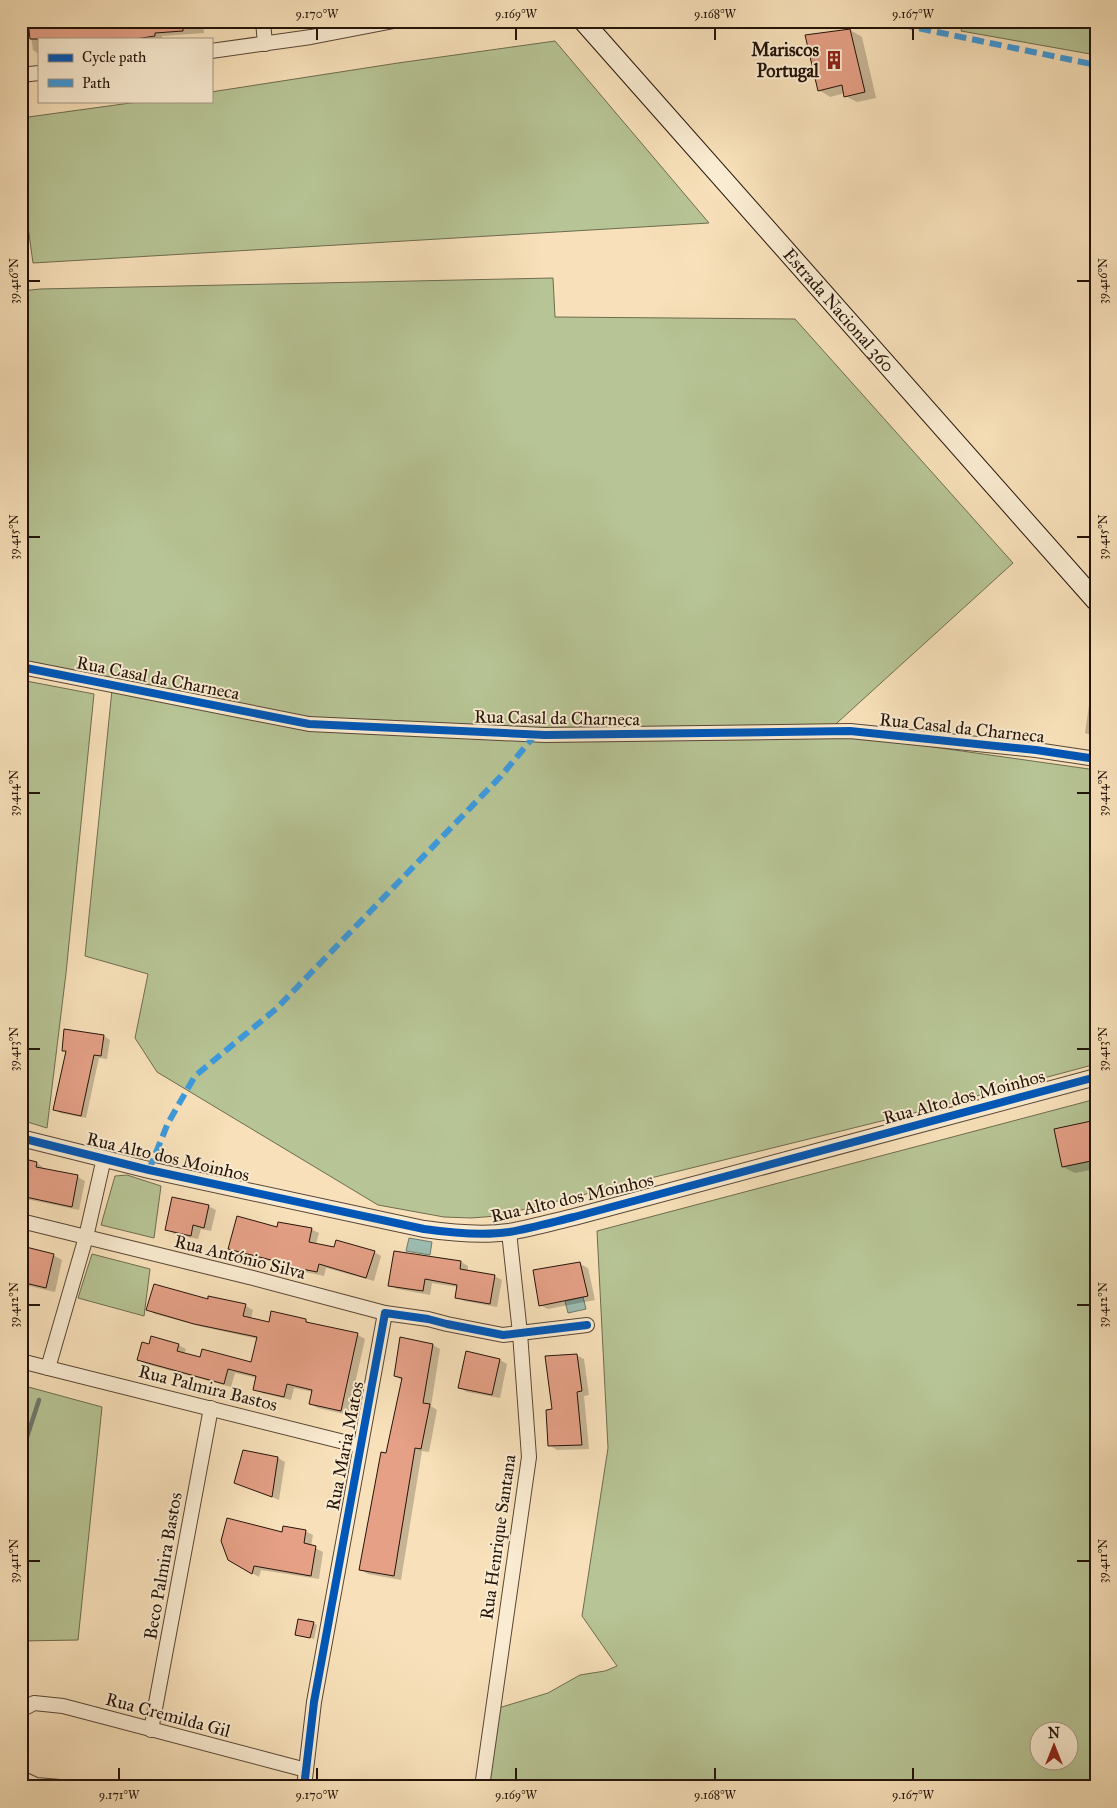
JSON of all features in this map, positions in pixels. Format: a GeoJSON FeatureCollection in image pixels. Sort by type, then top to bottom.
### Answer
{"type":"FeatureCollection","features":[{"type":"Feature","properties":{"kind":"main road","name":"Estrada Nacional 360"},"geometry":{"type":"LineString","coordinates":[[583,21],[1096,600]]}},
{"type":"Feature","properties":{"kind":"street"},"geometry":{"type":"LineString","coordinates":[[263,21],[265,44]]}},
{"type":"Feature","properties":{"kind":"street"},"geometry":{"type":"LineString","coordinates":[[212,51],[265,44],[394,21]]}},
{"type":"Feature","properties":{"kind":"street"},"geometry":{"type":"LineString","coordinates":[[21,76],[38,73]]}},
{"type":"Feature","properties":{"kind":"street","name":"Rua Casal da Charneca"},"geometry":{"type":"LineString","coordinates":[[21,667],[310,724],[545,735],[850,731],[1036,750],[1096,759]]}},
{"type":"Feature","properties":{"kind":"street","name":"Rua Alto dos Moinhos"},"geometry":{"type":"LineString","coordinates":[[21,1138],[149,1170],[424,1230],[480,1234],[509,1232],[593,1212],[1096,1077]]}},
{"type":"Feature","properties":{"kind":"street"},"geometry":{"type":"LineString","coordinates":[[48,1368],[86,1237],[104,1158]]}},
{"type":"Feature","properties":{"kind":"street","name":"Rua António Silva"},"geometry":{"type":"LineString","coordinates":[[21,1221],[253,1278],[385,1313]]}},
{"type":"Feature","properties":{"kind":"street","name":"Rua Henrique Santana"},"geometry":{"type":"LineString","coordinates":[[482,1787],[529,1457],[520,1333],[509,1232]]}},
{"type":"Feature","properties":{"kind":"street"},"geometry":{"type":"LineString","coordinates":[[385,1313],[428,1319],[503,1335],[587,1325]]}},
{"type":"Feature","properties":{"kind":"street","name":"Rua Maria Matos"},"geometry":{"type":"LineString","coordinates":[[304,1787],[314,1702],[385,1313]]}},
{"type":"Feature","properties":{"kind":"street","name":"Rua Palmira Bastos"},"geometry":{"type":"LineString","coordinates":[[21,1361],[360,1446]]}},
{"type":"Feature","properties":{"kind":"street","name":"Beco Palmira Bastos"},"geometry":{"type":"LineString","coordinates":[[151,1730],[211,1408]]}},
{"type":"Feature","properties":{"kind":"street","name":"Rua Cremilda Gil"},"geometry":{"type":"LineString","coordinates":[[21,1710],[34,1703],[62,1706],[306,1770]]}},
{"type":"Feature","properties":{"kind":"street"},"geometry":{"type":"LineString","coordinates":[[21,1778],[36,1785],[60,1787]]}},
{"type":"Feature","properties":{"kind":"green space"},"geometry":{"type":"Polygon","coordinates":[[[963,21],[1096,21],[1096,55],[961,31],[963,21]]]}},
{"type":"Feature","properties":{"kind":"green space"},"geometry":{"type":"Polygon","coordinates":[[[555,41],[709,223],[33,263],[23,191],[21,191],[21,118],[138,102],[212,102],[212,92],[555,41]]]}},
{"type":"Feature","properties":{"kind":"green space"},"geometry":{"type":"Polygon","coordinates":[[[553,278],[555,317],[795,319],[1013,563],[827,732],[1096,770],[1096,1064],[910,1114],[497,1216],[471,1218],[444,1217],[378,1205],[157,1072],[135,1038],[148,974],[85,956],[113,680],[21,661],[21,291],[40,289],[553,278]]]}},
{"type":"Feature","properties":{"kind":"green space"},"geometry":{"type":"Polygon","coordinates":[[[21,680],[94,694],[66,973],[47,1128],[21,1120],[21,680]]]}},
{"type":"Feature","properties":{"kind":"green space"},"geometry":{"type":"Polygon","coordinates":[[[1096,1099],[1096,1787],[485,1787],[492,1710],[548,1693],[580,1675],[605,1671],[617,1666],[582,1616],[608,1448],[597,1231],[1096,1099]]]}},
{"type":"Feature","properties":{"kind":"green space"},"geometry":{"type":"Polygon","coordinates":[[[127,1175],[161,1186],[154,1238],[101,1225],[115,1176],[127,1175]]]}},
{"type":"Feature","properties":{"kind":"green space"},"geometry":{"type":"Polygon","coordinates":[[[92,1254],[150,1269],[144,1316],[78,1298],[92,1254]]]}},
{"type":"Feature","properties":{"kind":"green space"},"geometry":{"type":"Polygon","coordinates":[[[21,1385],[102,1407],[78,1640],[21,1641],[21,1385]]]}},
{"type":"Feature","properties":{"kind":"water"},"geometry":{"type":"Polygon","coordinates":[[[409,1238],[432,1242],[430,1255],[406,1251],[409,1238]]]}},
{"type":"Feature","properties":{"kind":"water"},"geometry":{"type":"Polygon","coordinates":[[[583,1297],[586,1309],[568,1313],[565,1301],[583,1297]]]}},
{"type":"Feature","properties":{"kind":"building"},"geometry":{"type":"Polygon","coordinates":[[[28,21],[183,21],[183,31],[155,33],[155,36],[142,38],[30,39],[28,21]]]}},
{"type":"Feature","properties":{"kind":"building","name":"Mariscos Portugal"},"geometry":{"type":"Polygon","coordinates":[[[850,29],[865,92],[844,97],[842,85],[818,91],[805,35],[850,29]]]}},
{"type":"Feature","properties":{"kind":"building"},"geometry":{"type":"Polygon","coordinates":[[[64,1029],[104,1035],[101,1056],[94,1055],[81,1116],[53,1110],[66,1051],[62,1051],[64,1029]]]}},
{"type":"Feature","properties":{"kind":"building"},"geometry":{"type":"Polygon","coordinates":[[[1096,1120],[1096,1160],[1062,1167],[1054,1129],[1096,1120]]]}},
{"type":"Feature","properties":{"kind":"building"},"geometry":{"type":"Polygon","coordinates":[[[21,1158],[37,1162],[36,1167],[78,1175],[72,1207],[21,1196],[21,1158]]]}},
{"type":"Feature","properties":{"kind":"building"},"geometry":{"type":"Polygon","coordinates":[[[172,1197],[209,1205],[204,1228],[193,1225],[191,1236],[165,1230],[172,1197]]]}},
{"type":"Feature","properties":{"kind":"building"},"geometry":{"type":"Polygon","coordinates":[[[237,1216],[277,1227],[278,1222],[312,1228],[309,1242],[334,1247],[336,1240],[375,1251],[366,1278],[319,1264],[317,1272],[282,1265],[283,1263],[228,1249],[237,1216]]]}},
{"type":"Feature","properties":{"kind":"building"},"geometry":{"type":"Polygon","coordinates":[[[26,1247],[54,1254],[46,1288],[21,1282],[21,1269],[26,1247]]]}},
{"type":"Feature","properties":{"kind":"building"},"geometry":{"type":"Polygon","coordinates":[[[394,1251],[461,1261],[460,1269],[495,1275],[490,1304],[455,1298],[457,1285],[425,1279],[423,1291],[388,1286],[394,1251]]]}},
{"type":"Feature","properties":{"kind":"building"},"geometry":{"type":"Polygon","coordinates":[[[580,1262],[588,1296],[539,1306],[533,1270],[580,1262]]]}},
{"type":"Feature","properties":{"kind":"building"},"geometry":{"type":"Polygon","coordinates":[[[154,1284],[208,1299],[208,1296],[246,1304],[243,1316],[269,1322],[271,1311],[306,1319],[306,1322],[358,1333],[341,1411],[309,1404],[312,1390],[287,1384],[284,1397],[253,1390],[256,1376],[228,1369],[224,1384],[137,1360],[142,1342],[149,1344],[151,1336],[179,1344],[177,1351],[200,1357],[202,1349],[251,1362],[257,1337],[194,1324],[146,1310],[154,1284]]]}},
{"type":"Feature","properties":{"kind":"building"},"geometry":{"type":"Polygon","coordinates":[[[400,1337],[433,1344],[423,1403],[430,1404],[421,1449],[415,1448],[394,1576],[359,1570],[381,1452],[386,1453],[402,1378],[394,1376],[400,1337]]]}},
{"type":"Feature","properties":{"kind":"building"},"geometry":{"type":"Polygon","coordinates":[[[466,1351],[500,1359],[492,1395],[458,1388],[466,1351]]]}},
{"type":"Feature","properties":{"kind":"building"},"geometry":{"type":"Polygon","coordinates":[[[577,1354],[582,1391],[577,1392],[582,1445],[548,1446],[546,1410],[552,1409],[545,1356],[577,1354]]]}},
{"type":"Feature","properties":{"kind":"building"},"geometry":{"type":"Polygon","coordinates":[[[243,1450],[278,1457],[272,1497],[234,1483],[243,1450]]]}},
{"type":"Feature","properties":{"kind":"building"},"geometry":{"type":"Polygon","coordinates":[[[227,1518],[282,1532],[283,1526],[306,1530],[304,1543],[316,1546],[311,1576],[254,1566],[252,1574],[228,1560],[221,1541],[227,1518]]]}},
{"type":"Feature","properties":{"kind":"building"},"geometry":{"type":"Polygon","coordinates":[[[298,1619],[314,1622],[310,1638],[295,1635],[298,1619]]]}},
{"type":"Feature","properties":{"kind":"waterway"},"geometry":{"type":"LineString","coordinates":[[21,1455],[39,1400]]}},
{"type":"Feature","properties":{"kind":"marked path"},"geometry":{"type":"LineString","coordinates":[[884,21],[1096,65]]}},
{"type":"Feature","properties":{"kind":"marked path"},"geometry":{"type":"LineString","coordinates":[[149,1170],[168,1123],[195,1076],[276,1009],[501,776],[535,735]]}},
{"type":"Feature","properties":{"kind":"cycle path"},"geometry":{"type":"LineString","coordinates":[[21,667],[309,724],[545,735],[850,731],[1036,750],[1096,759]]}},
{"type":"Feature","properties":{"kind":"cycle path"},"geometry":{"type":"LineString","coordinates":[[21,1138],[149,1170],[424,1229],[467,1234],[488,1234],[525,1229],[574,1217],[1096,1077]]}},
{"type":"Feature","properties":{"kind":"cycle path"},"geometry":{"type":"LineString","coordinates":[[304,1787],[314,1702],[385,1313],[428,1319],[503,1335],[587,1325]]}},
{"type":"Feature","properties":{"kind":"place","name":"Mariscos Portugal"},"geometry":{"type":"Point","coordinates":[834,60]}}]}
